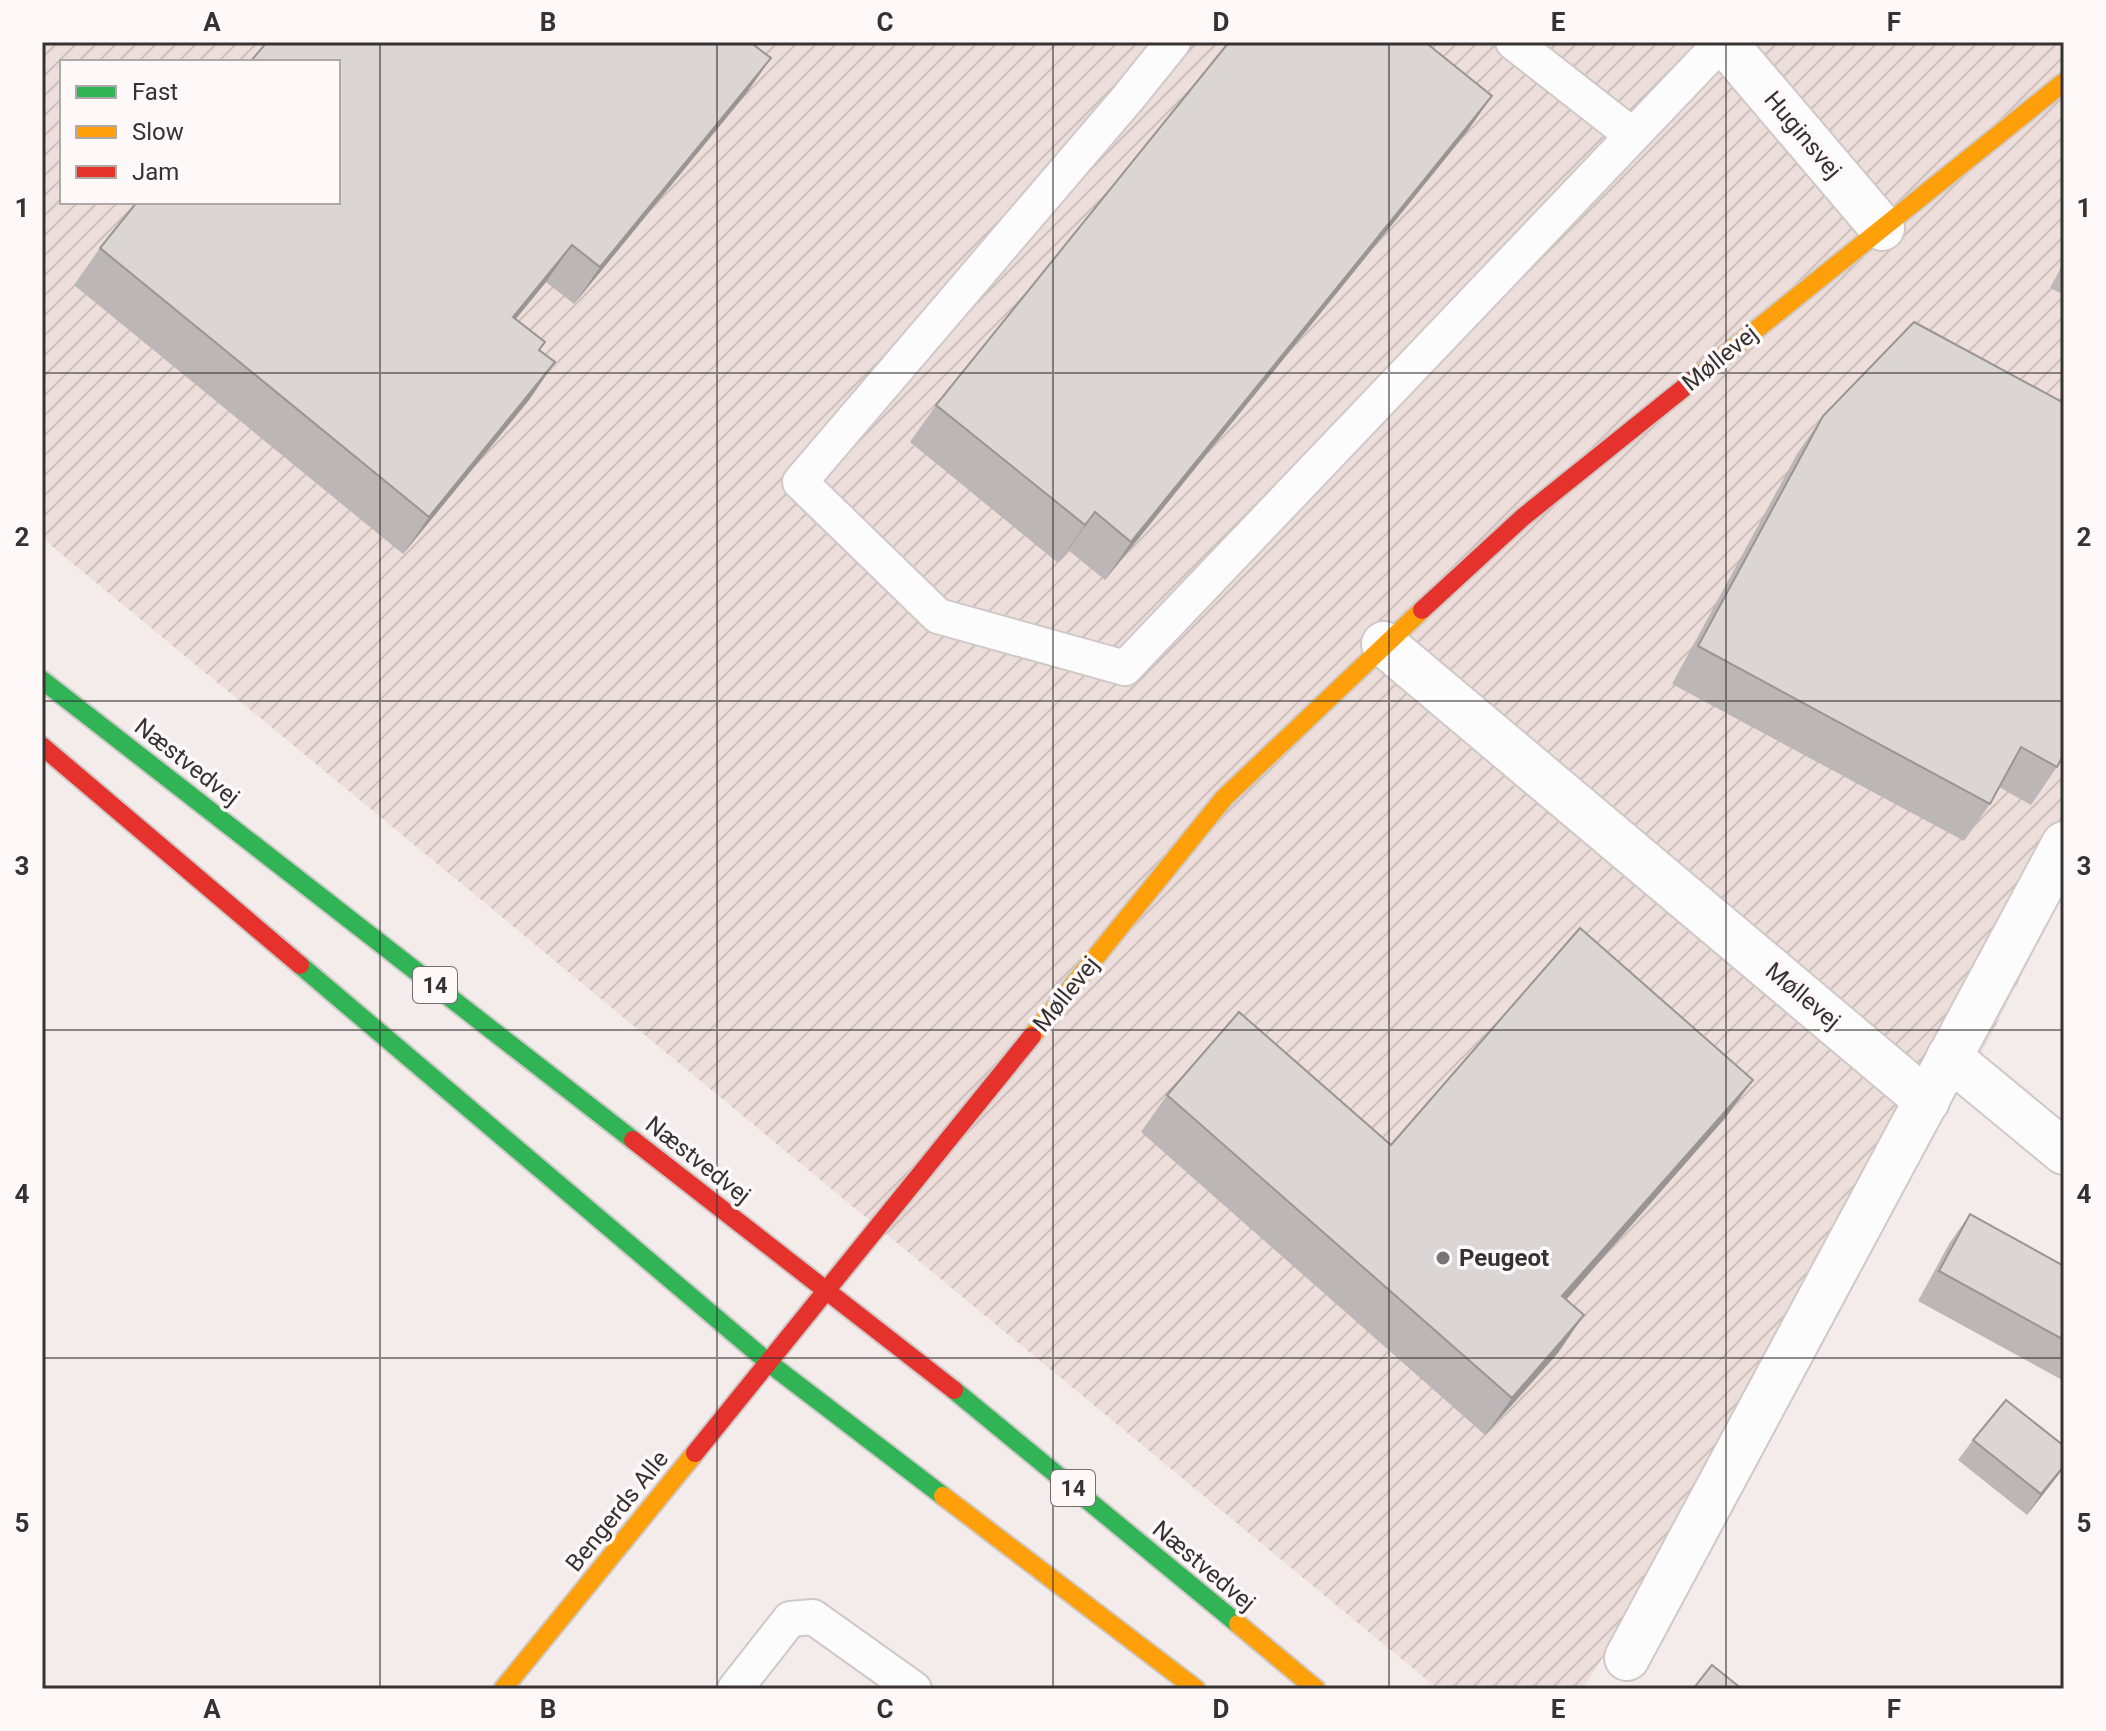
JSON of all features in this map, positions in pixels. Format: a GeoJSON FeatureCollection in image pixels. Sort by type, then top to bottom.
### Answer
{"type":"FeatureCollection","features":[{"type":"Feature","properties":{"kind":"main road","name":"Møllevej"},"geometry":{"type":"LineString","coordinates":[[769,1363],[1224,798],[1384,644],[1522,518],[2064,82]]}},
{"type":"Feature","properties":{"kind":"main road","name":"Næstvedvej"},"geometry":{"type":"LineString","coordinates":[[42,680],[970,1403],[1316,1689]]}},
{"type":"Feature","properties":{"kind":"main road"},"geometry":{"type":"LineString","coordinates":[[42,746],[769,1363],[1196,1689]]}},
{"type":"Feature","properties":{"kind":"main road","name":"Bengerds Alle"},"geometry":{"type":"LineString","coordinates":[[503,1689],[769,1363]]}},
{"type":"Feature","properties":{"kind":"street","name":"Huginsvej"},"geometry":{"type":"LineString","coordinates":[[1723,42],[1882,228]]}},
{"type":"Feature","properties":{"kind":"street","name":"Møllevej"},"geometry":{"type":"LineString","coordinates":[[1384,644],[1927,1101]]}},
{"type":"Feature","properties":{"kind":"street"},"geometry":{"type":"LineString","coordinates":[[1627,1658],[2064,844]]}},
{"type":"Feature","properties":{"kind":"street"},"geometry":{"type":"LineString","coordinates":[[1949,1057],[2064,1152]]}},
{"type":"Feature","properties":{"kind":"lane"},"geometry":{"type":"LineString","coordinates":[[1173,42],[800,482],[938,616],[1125,668],[1723,42]]}},
{"type":"Feature","properties":{"kind":"lane"},"geometry":{"type":"LineString","coordinates":[[1513,42],[1632,135]]}},
{"type":"Feature","properties":{"kind":"lane"},"geometry":{"type":"LineString","coordinates":[[735,1689],[790,1619],[813,1617],[894,1683]]}},
{"type":"Feature","properties":{"kind":"shaded area"},"geometry":{"type":"Polygon","coordinates":[[[42,42],[2064,42],[2064,892],[1985,1047],[1583,1689],[1438,1689],[42,538],[42,42]]]}},
{"type":"Feature","properties":{"kind":"building"},"geometry":{"type":"Polygon","coordinates":[[[267,42],[750,42],[771,58],[600,267],[572,245],[513,317],[545,342],[539,350],[555,362],[429,517],[100,248],[135,204],[340,204],[340,60],[252,60],[267,42]]]}},
{"type":"Feature","properties":{"kind":"building"},"geometry":{"type":"Polygon","coordinates":[[[1229,42],[1425,42],[1492,96],[1131,542],[1095,512],[1085,525],[936,405],[1229,42]]]}},
{"type":"Feature","properties":{"kind":"building"},"geometry":{"type":"Polygon","coordinates":[[[1914,322],[2064,403],[2064,754],[2057,767],[2021,747],[1990,804],[1698,646],[1823,416],[1914,322]]]}},
{"type":"Feature","properties":{"kind":"building","name":"Peugeot"},"geometry":{"type":"Polygon","coordinates":[[[1580,928],[1753,1080],[1562,1296],[1584,1315],[1512,1398],[1167,1095],[1239,1012],[1391,1145],[1580,928]]]}},
{"type":"Feature","properties":{"kind":"building"},"geometry":{"type":"Polygon","coordinates":[[[1970,1214],[2064,1266],[2064,1340],[1939,1271],[1970,1214]]]}},
{"type":"Feature","properties":{"kind":"building"},"geometry":{"type":"Polygon","coordinates":[[[2006,1400],[2064,1446],[2064,1466],[2041,1494],[1973,1440],[2006,1400]]]}},
{"type":"Feature","properties":{"kind":"building"},"geometry":{"type":"Polygon","coordinates":[[[1712,1665],[1742,1689],[1693,1689],[1712,1665]]]}},
{"type":"Feature","properties":{"kind":"traffic: fast"},"geometry":{"type":"LineString","coordinates":[[42,680],[633,1140]]}},
{"type":"Feature","properties":{"kind":"traffic: fast"},"geometry":{"type":"LineString","coordinates":[[300,965],[769,1363],[943,1496]]}},
{"type":"Feature","properties":{"kind":"traffic: fast"},"geometry":{"type":"LineString","coordinates":[[954,1390],[1238,1624]]}},
{"type":"Feature","properties":{"kind":"traffic: slow"},"geometry":{"type":"LineString","coordinates":[[1701,374],[2064,82]]}},
{"type":"Feature","properties":{"kind":"traffic: slow"},"geometry":{"type":"LineString","coordinates":[[1032,1036],[1224,798],[1422,610]]}},
{"type":"Feature","properties":{"kind":"traffic: slow"},"geometry":{"type":"LineString","coordinates":[[503,1689],[695,1453]]}},
{"type":"Feature","properties":{"kind":"traffic: slow"},"geometry":{"type":"LineString","coordinates":[[943,1496],[1196,1689]]}},
{"type":"Feature","properties":{"kind":"traffic: slow"},"geometry":{"type":"LineString","coordinates":[[1238,1624],[1316,1689]]}},
{"type":"Feature","properties":{"kind":"traffic: jam"},"geometry":{"type":"LineString","coordinates":[[1422,610],[1522,518],[1701,374]]}},
{"type":"Feature","properties":{"kind":"traffic: jam"},"geometry":{"type":"LineString","coordinates":[[42,746],[300,965]]}},
{"type":"Feature","properties":{"kind":"traffic: jam"},"geometry":{"type":"LineString","coordinates":[[695,1453],[1032,1036]]}},
{"type":"Feature","properties":{"kind":"traffic: jam"},"geometry":{"type":"LineString","coordinates":[[633,1140],[954,1390]]}},
{"type":"Feature","properties":{"kind":"place","name":"Peugeot"},"geometry":{"type":"Point","coordinates":[1443,1258]}}]}
